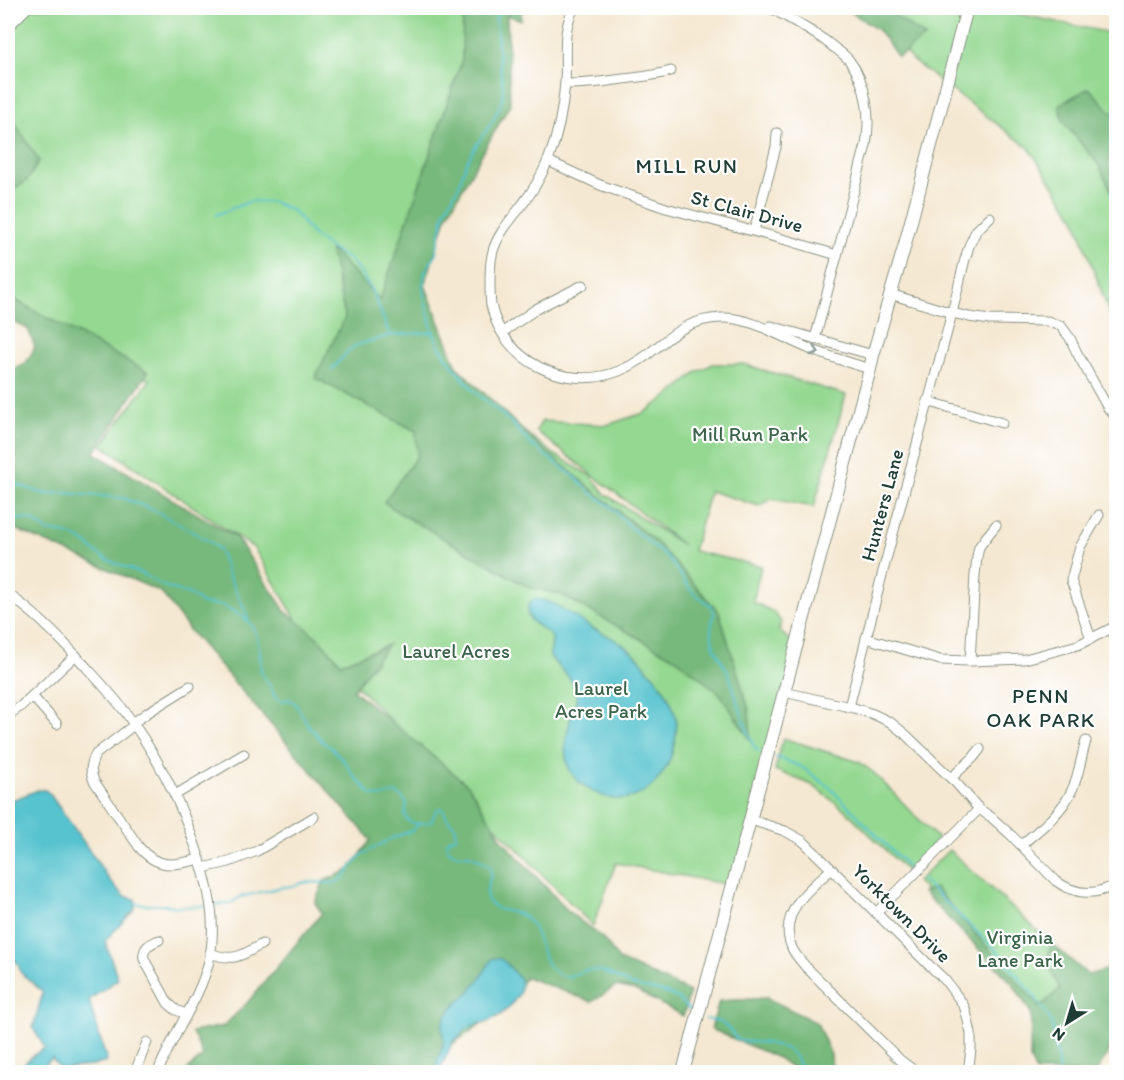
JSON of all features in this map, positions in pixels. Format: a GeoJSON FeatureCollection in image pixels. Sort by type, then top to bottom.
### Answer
{"type":"FeatureCollection","features":[{"type":"Feature","properties":{"kind":"main road"},"geometry":{"type":"LineString","coordinates":[[683,1072],[967,8]]}},
{"type":"Feature","properties":{"kind":"street"},"geometry":{"type":"LineString","coordinates":[[8,27],[27,8]]}},
{"type":"Feature","properties":{"kind":"street"},"geometry":{"type":"LineString","coordinates":[[574,8],[566,31],[565,84],[558,125],[548,161],[533,190],[501,233],[493,251],[490,269],[490,297],[494,315],[512,345],[526,359],[544,370],[564,376],[586,378],[607,375],[627,368],[645,357],[675,332],[700,321],[719,318],[738,319],[763,327],[812,350],[870,369]]}},
{"type":"Feature","properties":{"kind":"street"},"geometry":{"type":"LineString","coordinates":[[771,8],[805,27],[841,52],[849,60],[859,77],[865,97],[868,127],[866,146],[815,339]]}},
{"type":"Feature","properties":{"kind":"street"},"geometry":{"type":"LineString","coordinates":[[565,84],[592,84],[671,71]]}},
{"type":"Feature","properties":{"kind":"street"},"geometry":{"type":"LineString","coordinates":[[754,231],[776,147],[777,133]]}},
{"type":"Feature","properties":{"kind":"street","name":"St Clair Drive"},"geometry":{"type":"LineString","coordinates":[[548,161],[631,197],[837,255]]}},
{"type":"Feature","properties":{"kind":"street","name":"Hunters Lane"},"geometry":{"type":"LineString","coordinates":[[849,707],[962,270],[976,231],[990,217]]}},
{"type":"Feature","properties":{"kind":"street"},"geometry":{"type":"LineString","coordinates":[[503,332],[530,313],[583,285]]}},
{"type":"Feature","properties":{"kind":"street"},"geometry":{"type":"LineString","coordinates":[[890,294],[952,313],[990,320],[1047,321],[1061,326],[1070,338],[1108,408],[1116,417]]}},
{"type":"Feature","properties":{"kind":"street"},"geometry":{"type":"LineString","coordinates":[[763,327],[771,326],[873,355]]}},
{"type":"Feature","properties":{"kind":"street"},"geometry":{"type":"LineString","coordinates":[[927,402],[1002,423]]}},
{"type":"Feature","properties":{"kind":"street"},"geometry":{"type":"LineString","coordinates":[[1091,639],[1071,580],[1080,547],[1099,515]]}},
{"type":"Feature","properties":{"kind":"street"},"geometry":{"type":"LineString","coordinates":[[970,661],[977,557],[979,547],[996,525]]}},
{"type":"Feature","properties":{"kind":"street"},"geometry":{"type":"LineString","coordinates":[[8,594],[38,617],[76,655],[134,724],[175,795],[202,864],[210,894],[212,915],[210,953],[205,975],[159,1068],[142,1055]]}},
{"type":"Feature","properties":{"kind":"street"},"geometry":{"type":"LineString","coordinates":[[866,638],[940,660],[1025,659],[1078,645],[1116,626]]}},
{"type":"Feature","properties":{"kind":"street"},"geometry":{"type":"LineString","coordinates":[[8,713],[16,711],[76,655]]}},
{"type":"Feature","properties":{"kind":"street"},"geometry":{"type":"LineString","coordinates":[[190,686],[147,713],[100,750],[93,759],[91,769],[94,781],[135,842],[148,857],[170,865],[228,862],[257,851],[314,817]]}},
{"type":"Feature","properties":{"kind":"street"},"geometry":{"type":"LineString","coordinates":[[784,692],[849,707],[890,722],[1056,881],[1071,890],[1084,893],[1097,892],[1116,884]]}},
{"type":"Feature","properties":{"kind":"street"},"geometry":{"type":"LineString","coordinates":[[32,696],[57,723]]}},
{"type":"Feature","properties":{"kind":"street"},"geometry":{"type":"LineString","coordinates":[[1021,845],[1046,823],[1070,795],[1086,741]]}},
{"type":"Feature","properties":{"kind":"street"},"geometry":{"type":"LineString","coordinates":[[951,778],[980,749]]}},
{"type":"Feature","properties":{"kind":"street"},"geometry":{"type":"LineString","coordinates":[[175,795],[244,754]]}},
{"type":"Feature","properties":{"kind":"street"},"geometry":{"type":"LineString","coordinates":[[876,913],[979,809]]}},
{"type":"Feature","properties":{"kind":"street","name":"Yorktown Drive"},"geometry":{"type":"LineString","coordinates":[[751,820],[791,834],[803,841],[944,979],[965,1008],[970,1025],[972,1042],[968,1072]]}},
{"type":"Feature","properties":{"kind":"street"},"geometry":{"type":"LineString","coordinates":[[832,869],[802,896],[793,910],[789,925],[791,947],[806,967],[899,1059],[916,1072]]}},
{"type":"Feature","properties":{"kind":"street"},"geometry":{"type":"LineString","coordinates":[[159,940],[148,945],[143,954],[144,958],[168,1004],[186,1014]]}},
{"type":"Feature","properties":{"kind":"street"},"geometry":{"type":"LineString","coordinates":[[210,953],[232,958],[262,944]]}},
{"type":"Feature","properties":{"kind":"street"},"geometry":{"type":"LineString","coordinates":[[135,1072],[147,1042]]}},
{"type":"Feature","properties":{"kind":"green space","name":"Laurel Acres Park"},"geometry":{"type":"Polygon","coordinates":[[[27,8],[483,8],[398,314],[495,409],[554,454],[591,476],[605,494],[683,545],[536,431],[542,421],[607,425],[644,413],[697,372],[713,364],[743,364],[846,395],[814,507],[771,499],[759,506],[710,491],[693,551],[761,566],[753,602],[774,612],[781,622],[779,631],[797,646],[734,886],[616,863],[593,926],[303,631],[254,548],[102,445],[150,380],[12,298],[8,293],[8,27],[27,8]]]}},
{"type":"Feature","properties":{"kind":"green space"},"geometry":{"type":"Polygon","coordinates":[[[463,8],[521,8],[521,20],[507,15],[510,104],[446,218],[425,285],[457,367],[535,442],[657,543],[719,612],[749,710],[751,741],[721,695],[678,660],[560,594],[530,588],[384,502],[417,456],[416,431],[315,378],[345,317],[330,248],[380,300],[462,60],[463,8]]]}},
{"type":"Feature","properties":{"kind":"green space"},"geometry":{"type":"Polygon","coordinates":[[[845,8],[884,8],[925,37],[898,57],[879,31],[845,8]]]}},
{"type":"Feature","properties":{"kind":"green space"},"geometry":{"type":"Polygon","coordinates":[[[867,8],[999,8],[1008,12],[1116,34],[1116,328],[1075,218],[1029,148],[913,61],[867,8]]]}},
{"type":"Feature","properties":{"kind":"green space"},"geometry":{"type":"Polygon","coordinates":[[[1089,88],[1113,114],[1116,111],[1116,201],[1099,165],[1063,122],[1059,105],[1089,88]]]}},
{"type":"Feature","properties":{"kind":"green space"},"geometry":{"type":"Polygon","coordinates":[[[8,112],[39,161],[27,181],[8,192],[8,112]]]}},
{"type":"Feature","properties":{"kind":"green space"},"geometry":{"type":"Polygon","coordinates":[[[8,290],[18,302],[148,372],[94,453],[236,537],[285,611],[317,637],[341,663],[388,645],[353,690],[469,786],[503,841],[570,913],[602,937],[619,960],[690,992],[683,1016],[635,990],[616,986],[592,1002],[526,977],[502,1009],[450,1046],[439,1072],[185,1072],[203,1056],[192,1032],[224,1026],[247,1003],[322,913],[315,903],[324,881],[349,870],[371,840],[190,631],[161,592],[8,526],[8,372],[26,363],[35,347],[28,329],[8,319],[8,290]]]}},
{"type":"Feature","properties":{"kind":"green space"},"geometry":{"type":"Polygon","coordinates":[[[783,738],[859,762],[874,773],[939,840],[908,872],[846,811],[812,785],[775,770],[783,738]]]}},
{"type":"Feature","properties":{"kind":"green space","name":"Virginia Lane Park"},"geometry":{"type":"Polygon","coordinates":[[[949,850],[1052,944],[1046,960],[1060,989],[1040,1007],[917,882],[949,850]]]}},
{"type":"Feature","properties":{"kind":"green space"},"geometry":{"type":"Polygon","coordinates":[[[935,888],[1040,1007],[1060,989],[1046,960],[1052,944],[1088,975],[1116,967],[1116,1041],[1096,1072],[1036,1072],[1030,1060],[1031,1013],[1013,984],[923,892],[935,888]]]}},
{"type":"Feature","properties":{"kind":"green space"},"geometry":{"type":"Polygon","coordinates":[[[767,998],[817,1023],[831,1055],[832,1072],[798,1072],[778,1058],[711,1029],[719,1001],[767,998]]]}},
{"type":"Feature","properties":{"kind":"water"},"geometry":{"type":"Polygon","coordinates":[[[536,599],[558,607],[625,646],[641,660],[666,694],[677,721],[674,745],[665,769],[658,779],[639,794],[616,799],[603,796],[582,784],[571,772],[567,764],[565,748],[576,692],[572,681],[550,656],[551,636],[529,617],[528,606],[532,600],[536,599]]]}},
{"type":"Feature","properties":{"kind":"water"},"geometry":{"type":"Polygon","coordinates":[[[38,790],[45,790],[49,793],[111,882],[124,896],[135,899],[135,908],[105,941],[118,979],[89,1000],[107,1062],[60,1069],[52,1058],[38,1072],[20,1072],[27,1061],[45,1048],[33,1028],[43,992],[20,972],[19,966],[8,950],[8,803],[38,790]]]}},
{"type":"Feature","properties":{"kind":"water"},"geometry":{"type":"Polygon","coordinates":[[[492,959],[506,963],[519,978],[520,993],[502,1014],[465,1030],[453,1041],[442,1065],[436,1071],[436,1064],[444,1042],[443,1022],[452,1009],[474,987],[492,959]]]}},
{"type":"Feature","properties":{"kind":"waterway"},"geometry":{"type":"LineString","coordinates":[[499,8],[496,20],[503,88],[502,101],[492,122],[466,163],[459,185],[445,211],[435,256],[425,272],[424,296],[433,332],[452,365],[474,391],[512,423],[530,444],[609,505],[629,526],[669,559],[692,592],[710,605],[714,613],[711,629],[715,649],[728,672],[746,727],[755,748],[759,751]]}},
{"type":"Feature","properties":{"kind":"waterway"},"geometry":{"type":"LineString","coordinates":[[216,215],[251,201],[273,202],[293,211],[314,236],[350,260],[360,272],[372,291],[390,335]]}},
{"type":"Feature","properties":{"kind":"waterway"},"geometry":{"type":"LineString","coordinates":[[332,369],[350,349],[357,345],[392,335],[433,332]]}},
{"type":"Feature","properties":{"kind":"waterway"},"geometry":{"type":"LineString","coordinates":[[8,470],[18,485],[45,494],[65,493],[123,498],[154,510],[210,542],[221,554],[248,620]]}},
{"type":"Feature","properties":{"kind":"waterway"},"geometry":{"type":"LineString","coordinates":[[8,514],[16,519],[29,519],[47,531],[74,537],[108,560],[145,575],[161,585],[189,594],[203,604],[222,605],[239,614],[250,623],[256,633],[261,673],[270,685],[275,698],[282,702],[289,699],[295,703],[309,726],[324,743],[332,748],[371,794],[380,797],[396,793],[402,797],[407,804],[405,814],[408,821],[412,823],[431,822],[436,811],[440,808],[443,810],[456,828],[456,837],[450,838],[447,843],[449,851],[474,857],[490,867],[491,876],[486,893],[489,902],[492,906],[526,918],[535,931],[551,969],[567,976],[587,970],[598,970],[635,986],[660,991],[675,997],[692,1012]]}},
{"type":"Feature","properties":{"kind":"waterway"},"geometry":{"type":"LineString","coordinates":[[776,757],[802,767],[829,787],[911,870]]}},
{"type":"Feature","properties":{"kind":"waterway"},"geometry":{"type":"LineString","coordinates":[[213,905],[231,903],[240,897],[305,882],[337,882],[344,877],[360,856],[390,839],[413,830],[418,824]]}},
{"type":"Feature","properties":{"kind":"waterway"},"geometry":{"type":"LineString","coordinates":[[920,878],[998,952],[1035,997],[1053,1027],[1059,1072]]}},
{"type":"Feature","properties":{"kind":"waterway"},"geometry":{"type":"LineString","coordinates":[[133,903],[176,907],[207,906]]}},
{"type":"Feature","properties":{"kind":"waterway"},"geometry":{"type":"LineString","coordinates":[[706,1019],[721,1022],[737,1039],[742,1041],[767,1043],[785,1048],[794,1055],[803,1072]]}},
{"type":"Feature","properties":{"kind":"district","name":"MILL RUN"},"geometry":{"type":"Point","coordinates":[687,166]}},
{"type":"Feature","properties":{"kind":"district","name":"PENN OAK PARK"},"geometry":{"type":"Point","coordinates":[1041,708]}},
{"type":"Feature","properties":{"kind":"park label","name":"Mill Run Park"},"geometry":{"type":"Point","coordinates":[750,434]}},
{"type":"Feature","properties":{"kind":"park label","name":"Laurel Acres"},"geometry":{"type":"Point","coordinates":[456,651]}}]}
